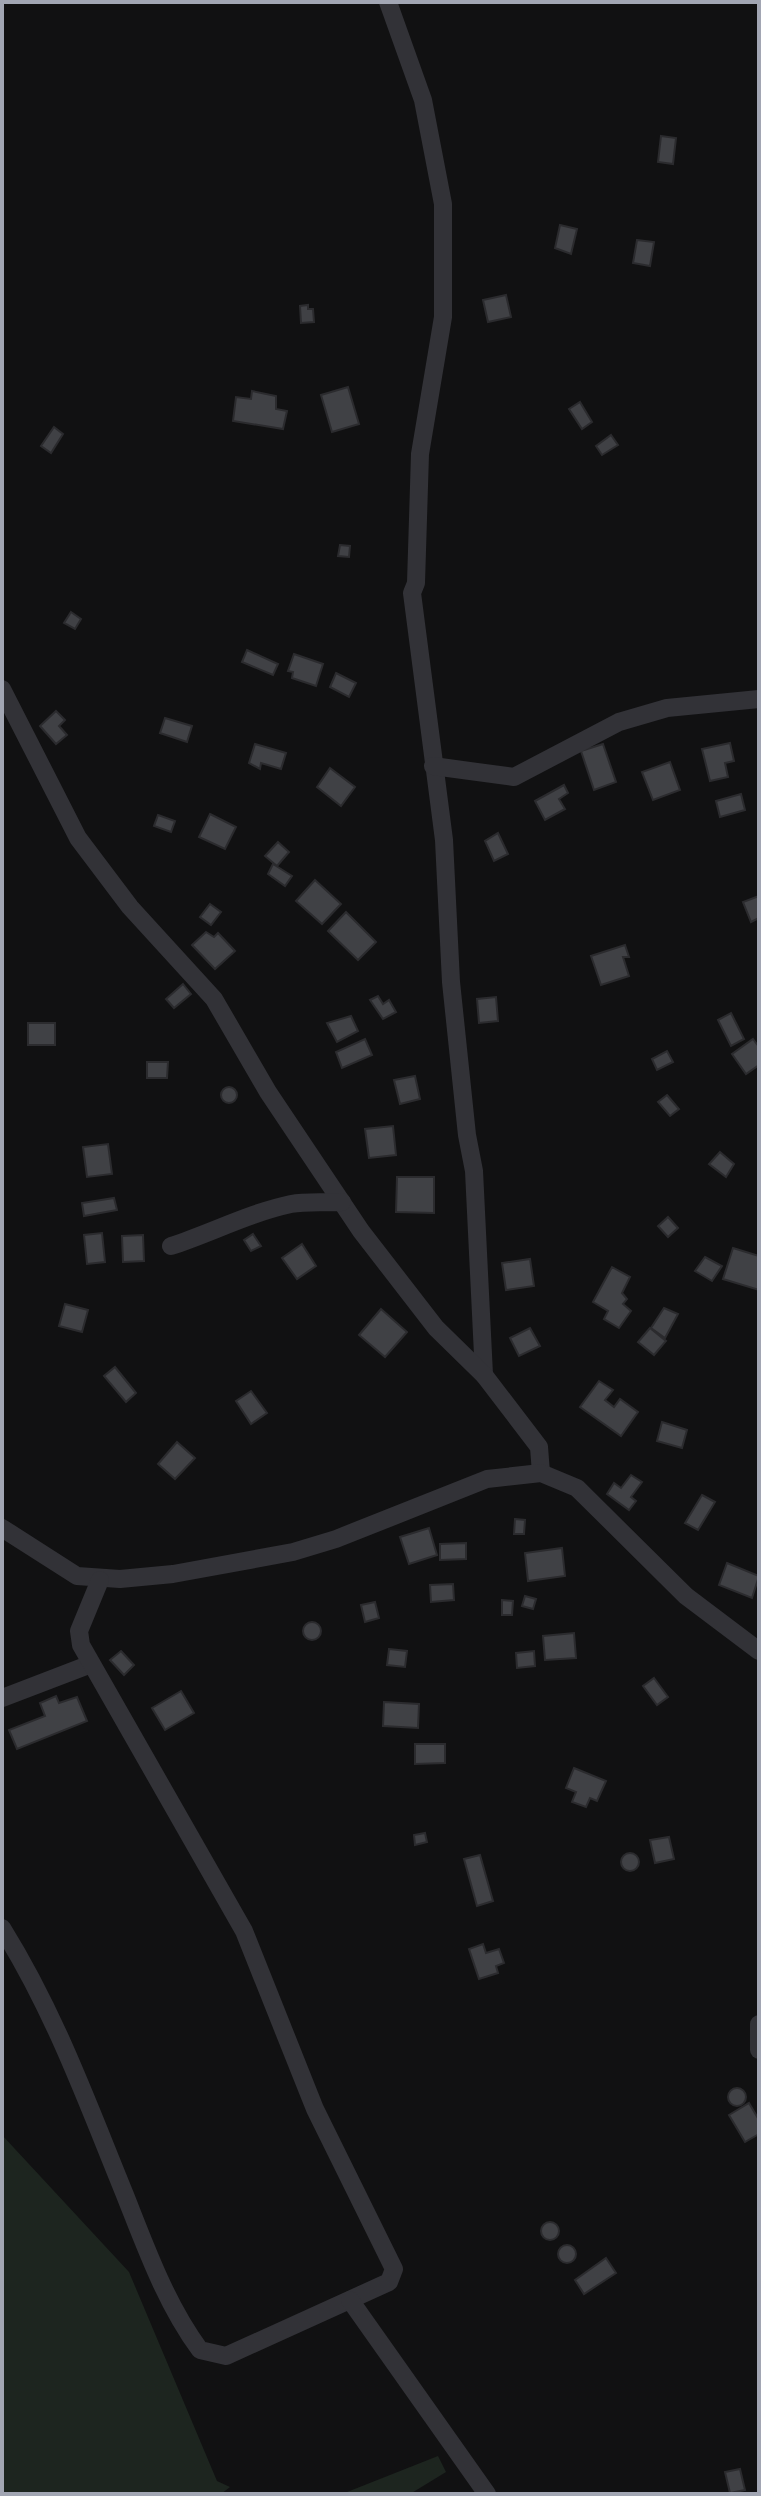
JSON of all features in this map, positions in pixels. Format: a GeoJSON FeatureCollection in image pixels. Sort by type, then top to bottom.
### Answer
{"type":"FeatureCollection","features":[{"type":"Feature","properties":{"kind":"street"},"geometry":{"type":"LineString","coordinates":[[388,2],[423,100],[443,204],[443,317],[420,454],[416,583],[412,593],[444,840],[451,982],[467,1135],[474,1171],[484,1375]]}},
{"type":"Feature","properties":{"kind":"street"},"geometry":{"type":"LineString","coordinates":[[2,689],[78,838],[130,907],[214,999],[268,1092],[342,1202],[436,1328],[484,1375],[539,1447],[541,1473]]}},
{"type":"Feature","properties":{"kind":"street"},"geometry":{"type":"LineString","coordinates":[[433,766],[514,777],[619,722],[667,708],[759,699]]}},
{"type":"Feature","properties":{"kind":"street"},"geometry":{"type":"LineString","coordinates":[[171,1246],[214,1232],[245,1216],[294,1203],[342,1202]]}},
{"type":"Feature","properties":{"kind":"street"},"geometry":{"type":"LineString","coordinates":[[2,1528],[62,1568],[100,1580],[173,1574],[293,1552],[336,1539],[487,1479],[541,1473],[577,1488],[686,1596],[759,1651]]}},
{"type":"Feature","properties":{"kind":"street"},"geometry":{"type":"LineString","coordinates":[[2,1928],[50,2009],[171,2304],[200,2350],[226,2356],[389,2282],[394,2269],[315,2109],[244,1931],[91,1664],[79,1631],[100,1580]]}},
{"type":"Feature","properties":{"kind":"street"},"geometry":{"type":"LineString","coordinates":[[2,1698],[91,1664]]}},
{"type":"Feature","properties":{"kind":"street"},"geometry":{"type":"LineString","coordinates":[[759,2024],[759,2050]]}},
{"type":"Feature","properties":{"kind":"street"},"geometry":{"type":"LineString","coordinates":[[350,2300],[487,2494]]}},
{"type":"Feature","properties":{"kind":"shaded area"},"geometry":{"type":"Polygon","coordinates":[[[2,2135],[129,2272],[217,2481],[230,2487],[221,2494],[2,2494],[2,2135]]]}},
{"type":"Feature","properties":{"kind":"shaded area"},"geometry":{"type":"Polygon","coordinates":[[[438,2456],[446,2472],[410,2494],[342,2494],[438,2456]]]}},
{"type":"Feature","properties":{"kind":"building"},"geometry":{"type":"Polygon","coordinates":[[[661,136],[676,138],[673,164],[658,162],[661,136]]]}},
{"type":"Feature","properties":{"kind":"building"},"geometry":{"type":"Polygon","coordinates":[[[560,225],[577,229],[571,254],[555,248],[560,225]]]}},
{"type":"Feature","properties":{"kind":"building"},"geometry":{"type":"Polygon","coordinates":[[[637,240],[654,242],[650,266],[633,263],[637,240]]]}},
{"type":"Feature","properties":{"kind":"building"},"geometry":{"type":"Polygon","coordinates":[[[506,295],[511,317],[488,322],[483,300],[506,295]]]}},
{"type":"Feature","properties":{"kind":"building"},"geometry":{"type":"Polygon","coordinates":[[[308,305],[308,309],[313,309],[314,322],[301,323],[300,306],[308,305]]]}},
{"type":"Feature","properties":{"kind":"building"},"geometry":{"type":"Polygon","coordinates":[[[348,387],[359,424],[332,432],[321,395],[348,387]]]}},
{"type":"Feature","properties":{"kind":"building"},"geometry":{"type":"Polygon","coordinates":[[[252,391],[276,396],[276,409],[287,411],[283,429],[233,421],[236,397],[251,399],[252,391]]]}},
{"type":"Feature","properties":{"kind":"building"},"geometry":{"type":"Polygon","coordinates":[[[580,402],[592,422],[582,429],[569,409],[580,402]]]}},
{"type":"Feature","properties":{"kind":"building"},"geometry":{"type":"Polygon","coordinates":[[[54,427],[63,434],[51,453],[41,446],[54,427]]]}},
{"type":"Feature","properties":{"kind":"building"},"geometry":{"type":"Polygon","coordinates":[[[611,435],[618,445],[602,455],[596,446],[611,435]]]}},
{"type":"Feature","properties":{"kind":"building"},"geometry":{"type":"Polygon","coordinates":[[[340,545],[350,546],[349,557],[338,556],[340,545]]]}},
{"type":"Feature","properties":{"kind":"building"},"geometry":{"type":"Polygon","coordinates":[[[71,612],[81,619],[75,629],[64,623],[71,612]]]}},
{"type":"Feature","properties":{"kind":"building"},"geometry":{"type":"Polygon","coordinates":[[[247,650],[278,664],[273,675],[242,662],[247,650]]]}},
{"type":"Feature","properties":{"kind":"building"},"geometry":{"type":"Polygon","coordinates":[[[294,654],[323,664],[316,686],[292,678],[293,672],[288,671],[294,654]]]}},
{"type":"Feature","properties":{"kind":"building"},"geometry":{"type":"Polygon","coordinates":[[[336,673],[356,683],[349,697],[330,687],[336,673]]]}},
{"type":"Feature","properties":{"kind":"building"},"geometry":{"type":"Polygon","coordinates":[[[56,711],[65,720],[59,726],[67,735],[56,744],[40,726],[56,711]]]}},
{"type":"Feature","properties":{"kind":"building"},"geometry":{"type":"Polygon","coordinates":[[[165,718],[192,726],[187,742],[160,733],[165,718]]]}},
{"type":"Feature","properties":{"kind":"building"},"geometry":{"type":"Polygon","coordinates":[[[730,743],[734,761],[725,763],[728,777],[710,781],[702,749],[730,743]]]}},
{"type":"Feature","properties":{"kind":"building"},"geometry":{"type":"Polygon","coordinates":[[[255,744],[286,753],[281,769],[261,763],[260,769],[249,763],[255,744]]]}},
{"type":"Feature","properties":{"kind":"building"},"geometry":{"type":"Polygon","coordinates":[[[603,744],[616,782],[594,790],[581,751],[603,744]]]}},
{"type":"Feature","properties":{"kind":"building"},"geometry":{"type":"Polygon","coordinates":[[[670,762],[680,790],[653,800],[642,772],[670,762]]]}},
{"type":"Feature","properties":{"kind":"building"},"geometry":{"type":"Polygon","coordinates":[[[330,768],[355,787],[341,806],[317,787],[330,768]]]}},
{"type":"Feature","properties":{"kind":"building"},"geometry":{"type":"Polygon","coordinates":[[[564,785],[568,793],[559,799],[565,809],[545,820],[535,801],[564,785]]]}},
{"type":"Feature","properties":{"kind":"building"},"geometry":{"type":"Polygon","coordinates":[[[741,794],[745,810],[720,817],[716,801],[741,794]]]}},
{"type":"Feature","properties":{"kind":"building"},"geometry":{"type":"Polygon","coordinates":[[[210,814],[236,827],[225,849],[199,837],[210,814]]]}},
{"type":"Feature","properties":{"kind":"building"},"geometry":{"type":"Polygon","coordinates":[[[158,815],[175,821],[171,832],[154,826],[158,815]]]}},
{"type":"Feature","properties":{"kind":"building"},"geometry":{"type":"Polygon","coordinates":[[[498,833],[508,854],[494,861],[485,841],[498,833]]]}},
{"type":"Feature","properties":{"kind":"building"},"geometry":{"type":"Polygon","coordinates":[[[278,842],[289,852],[277,866],[265,856],[278,842]]]}},
{"type":"Feature","properties":{"kind":"building"},"geometry":{"type":"Polygon","coordinates":[[[273,864],[292,876],[285,886],[268,874],[273,864]]]}},
{"type":"Feature","properties":{"kind":"building"},"geometry":{"type":"Polygon","coordinates":[[[315,880],[341,904],[322,924],[296,901],[315,880]]]}},
{"type":"Feature","properties":{"kind":"building"},"geometry":{"type":"Polygon","coordinates":[[[759,896],[759,918],[751,922],[743,902],[759,896]]]}},
{"type":"Feature","properties":{"kind":"building"},"geometry":{"type":"Polygon","coordinates":[[[210,904],[221,912],[211,925],[200,917],[210,904]]]}},
{"type":"Feature","properties":{"kind":"building"},"geometry":{"type":"Polygon","coordinates":[[[346,912],[376,942],[358,960],[328,931],[346,912]]]}},
{"type":"Feature","properties":{"kind":"building"},"geometry":{"type":"Polygon","coordinates":[[[206,932],[214,937],[218,933],[235,951],[215,969],[192,945],[206,932]]]}},
{"type":"Feature","properties":{"kind":"building"},"geometry":{"type":"Polygon","coordinates":[[[625,945],[629,957],[623,957],[629,976],[601,985],[591,956],[625,945]]]}},
{"type":"Feature","properties":{"kind":"building"},"geometry":{"type":"Polygon","coordinates":[[[183,984],[191,994],[174,1008],[166,999],[183,984]]]}},
{"type":"Feature","properties":{"kind":"building"},"geometry":{"type":"Polygon","coordinates":[[[378,996],[383,1004],[389,1000],[396,1012],[383,1019],[370,1000],[378,996]]]}},
{"type":"Feature","properties":{"kind":"building"},"geometry":{"type":"Polygon","coordinates":[[[496,997],[498,1021],[479,1023],[477,999],[496,997]]]}},
{"type":"Feature","properties":{"kind":"building"},"geometry":{"type":"Polygon","coordinates":[[[731,1013],[744,1039],[731,1046],[718,1020],[731,1013]]]}},
{"type":"Feature","properties":{"kind":"building"},"geometry":{"type":"Polygon","coordinates":[[[351,1016],[358,1031],[337,1042],[327,1023],[351,1016]]]}},
{"type":"Feature","properties":{"kind":"building"},"geometry":{"type":"Polygon","coordinates":[[[28,1023],[55,1023],[55,1045],[28,1045],[28,1023]]]}},
{"type":"Feature","properties":{"kind":"building"},"geometry":{"type":"Polygon","coordinates":[[[365,1039],[372,1055],[342,1068],[336,1052],[365,1039]]]}},
{"type":"Feature","properties":{"kind":"building"},"geometry":{"type":"Polygon","coordinates":[[[753,1039],[759,1047],[759,1065],[746,1074],[732,1054],[753,1039]]]}},
{"type":"Feature","properties":{"kind":"building"},"geometry":{"type":"Polygon","coordinates":[[[667,1051],[673,1062],[657,1070],[652,1059],[667,1051]]]}},
{"type":"Feature","properties":{"kind":"building"},"geometry":{"type":"Polygon","coordinates":[[[147,1062],[168,1062],[167,1078],[147,1078],[147,1062]]]}},
{"type":"Feature","properties":{"kind":"building"},"geometry":{"type":"Polygon","coordinates":[[[415,1076],[420,1099],[400,1104],[394,1080],[415,1076]]]}},
{"type":"Feature","properties":{"kind":"building"},"geometry":{"type":"Polygon","coordinates":[[[229,1087],[235,1089],[235,1101],[229,1103],[223,1101],[221,1095],[223,1089],[229,1087]]]}},
{"type":"Feature","properties":{"kind":"building"},"geometry":{"type":"Polygon","coordinates":[[[667,1095],[679,1109],[670,1116],[658,1102],[667,1095]]]}},
{"type":"Feature","properties":{"kind":"building"},"geometry":{"type":"Polygon","coordinates":[[[393,1126],[396,1155],[369,1158],[365,1129],[393,1126]]]}},
{"type":"Feature","properties":{"kind":"building"},"geometry":{"type":"Polygon","coordinates":[[[108,1144],[112,1174],[87,1177],[83,1147],[108,1144]]]}},
{"type":"Feature","properties":{"kind":"building"},"geometry":{"type":"Polygon","coordinates":[[[720,1152],[734,1164],[726,1177],[709,1164],[720,1152]]]}},
{"type":"Feature","properties":{"kind":"building"},"geometry":{"type":"Polygon","coordinates":[[[397,1177],[434,1177],[434,1213],[396,1212],[397,1177]]]}},
{"type":"Feature","properties":{"kind":"building"},"geometry":{"type":"Polygon","coordinates":[[[114,1198],[117,1210],[84,1216],[82,1203],[114,1198]]]}},
{"type":"Feature","properties":{"kind":"building"},"geometry":{"type":"Polygon","coordinates":[[[668,1217],[678,1228],[668,1237],[658,1226],[668,1217]]]}},
{"type":"Feature","properties":{"kind":"building"},"geometry":{"type":"Polygon","coordinates":[[[102,1233],[105,1262],[87,1264],[84,1235],[102,1233]]]}},
{"type":"Feature","properties":{"kind":"building"},"geometry":{"type":"Polygon","coordinates":[[[253,1234],[261,1246],[251,1251],[244,1240],[253,1234]]]}},
{"type":"Feature","properties":{"kind":"building"},"geometry":{"type":"Polygon","coordinates":[[[143,1235],[144,1261],[123,1262],[122,1236],[143,1235]]]}},
{"type":"Feature","properties":{"kind":"building"},"geometry":{"type":"Polygon","coordinates":[[[302,1244],[316,1266],[297,1279],[282,1258],[302,1244]]]}},
{"type":"Feature","properties":{"kind":"building"},"geometry":{"type":"Polygon","coordinates":[[[733,1248],[759,1256],[759,1290],[723,1279],[733,1248]]]}},
{"type":"Feature","properties":{"kind":"building"},"geometry":{"type":"Polygon","coordinates":[[[705,1257],[722,1266],[712,1281],[695,1271],[705,1257]]]}},
{"type":"Feature","properties":{"kind":"building"},"geometry":{"type":"Polygon","coordinates":[[[530,1259],[534,1286],[506,1290],[502,1263],[530,1259]]]}},
{"type":"Feature","properties":{"kind":"building"},"geometry":{"type":"Polygon","coordinates":[[[612,1267],[630,1277],[622,1293],[627,1299],[623,1304],[631,1311],[619,1328],[604,1319],[608,1311],[593,1302],[612,1267]]]}},
{"type":"Feature","properties":{"kind":"building"},"geometry":{"type":"Polygon","coordinates":[[[65,1304],[88,1310],[82,1332],[59,1326],[65,1304]]]}},
{"type":"Feature","properties":{"kind":"building"},"geometry":{"type":"Polygon","coordinates":[[[664,1308],[678,1314],[665,1338],[651,1328],[664,1308]]]}},
{"type":"Feature","properties":{"kind":"building"},"geometry":{"type":"Polygon","coordinates":[[[381,1309],[407,1332],[385,1357],[359,1335],[381,1309]]]}},
{"type":"Feature","properties":{"kind":"building"},"geometry":{"type":"Polygon","coordinates":[[[530,1328],[540,1346],[519,1356],[510,1338],[530,1328]]]}},
{"type":"Feature","properties":{"kind":"building"},"geometry":{"type":"Polygon","coordinates":[[[650,1328],[666,1341],[654,1355],[638,1342],[650,1328]]]}},
{"type":"Feature","properties":{"kind":"building"},"geometry":{"type":"Polygon","coordinates":[[[115,1367],[136,1393],[126,1402],[104,1376],[115,1367]]]}},
{"type":"Feature","properties":{"kind":"building"},"geometry":{"type":"Polygon","coordinates":[[[599,1381],[613,1390],[605,1400],[614,1407],[620,1399],[638,1412],[621,1436],[580,1407],[599,1381]]]}},
{"type":"Feature","properties":{"kind":"building"},"geometry":{"type":"Polygon","coordinates":[[[251,1391],[267,1413],[251,1424],[236,1401],[251,1391]]]}},
{"type":"Feature","properties":{"kind":"building"},"geometry":{"type":"Polygon","coordinates":[[[662,1422],[687,1430],[682,1448],[657,1441],[662,1422]]]}},
{"type":"Feature","properties":{"kind":"building"},"geometry":{"type":"Polygon","coordinates":[[[177,1442],[195,1458],[175,1479],[158,1464],[177,1442]]]}},
{"type":"Feature","properties":{"kind":"building"},"geometry":{"type":"Polygon","coordinates":[[[631,1475],[642,1482],[631,1497],[636,1501],[629,1510],[607,1494],[614,1483],[621,1488],[631,1475]]]}},
{"type":"Feature","properties":{"kind":"building"},"geometry":{"type":"Polygon","coordinates":[[[702,1495],[715,1502],[698,1530],[685,1523],[702,1495]]]}},
{"type":"Feature","properties":{"kind":"building"},"geometry":{"type":"Polygon","coordinates":[[[515,1519],[525,1520],[524,1534],[514,1534],[515,1519]]]}},
{"type":"Feature","properties":{"kind":"building"},"geometry":{"type":"Polygon","coordinates":[[[429,1528],[437,1555],[409,1564],[400,1537],[429,1528]]]}},
{"type":"Feature","properties":{"kind":"building"},"geometry":{"type":"Polygon","coordinates":[[[466,1543],[466,1559],[440,1560],[440,1544],[466,1543]]]}},
{"type":"Feature","properties":{"kind":"building"},"geometry":{"type":"Polygon","coordinates":[[[562,1548],[565,1576],[528,1581],[525,1553],[562,1548]]]}},
{"type":"Feature","properties":{"kind":"building"},"geometry":{"type":"Polygon","coordinates":[[[727,1563],[759,1576],[752,1598],[719,1585],[727,1563]]]}},
{"type":"Feature","properties":{"kind":"building"},"geometry":{"type":"Polygon","coordinates":[[[453,1584],[454,1600],[431,1602],[430,1585],[453,1584]]]}},
{"type":"Feature","properties":{"kind":"building"},"geometry":{"type":"Polygon","coordinates":[[[525,1596],[536,1599],[533,1609],[522,1606],[525,1596]]]}},
{"type":"Feature","properties":{"kind":"building"},"geometry":{"type":"Polygon","coordinates":[[[502,1600],[513,1601],[512,1615],[502,1615],[502,1600]]]}},
{"type":"Feature","properties":{"kind":"building"},"geometry":{"type":"Polygon","coordinates":[[[375,1602],[379,1618],[365,1622],[361,1605],[375,1602]]]}},
{"type":"Feature","properties":{"kind":"building"},"geometry":{"type":"Polygon","coordinates":[[[308,1622],[316,1622],[321,1631],[319,1638],[308,1640],[303,1635],[303,1627],[308,1622]]]}},
{"type":"Feature","properties":{"kind":"building"},"geometry":{"type":"Polygon","coordinates":[[[574,1633],[576,1658],[545,1660],[543,1636],[574,1633]]]}},
{"type":"Feature","properties":{"kind":"building"},"geometry":{"type":"Polygon","coordinates":[[[389,1649],[407,1651],[405,1667],[387,1665],[389,1649]]]}},
{"type":"Feature","properties":{"kind":"building"},"geometry":{"type":"Polygon","coordinates":[[[121,1651],[134,1665],[124,1675],[110,1660],[121,1651]]]}},
{"type":"Feature","properties":{"kind":"building"},"geometry":{"type":"Polygon","coordinates":[[[534,1651],[535,1666],[517,1668],[516,1653],[534,1651]]]}},
{"type":"Feature","properties":{"kind":"building"},"geometry":{"type":"Polygon","coordinates":[[[654,1678],[668,1697],[657,1705],[643,1686],[654,1678]]]}},
{"type":"Feature","properties":{"kind":"building"},"geometry":{"type":"Polygon","coordinates":[[[181,1691],[194,1713],[165,1730],[152,1708],[181,1691]]]}},
{"type":"Feature","properties":{"kind":"building"},"geometry":{"type":"Polygon","coordinates":[[[56,1696],[59,1703],[77,1697],[87,1721],[17,1749],[9,1730],[45,1716],[40,1703],[56,1696]]]}},
{"type":"Feature","properties":{"kind":"building"},"geometry":{"type":"Polygon","coordinates":[[[384,1702],[419,1704],[418,1728],[383,1726],[384,1702]]]}},
{"type":"Feature","properties":{"kind":"building"},"geometry":{"type":"Polygon","coordinates":[[[415,1744],[445,1744],[445,1763],[415,1764],[415,1744]]]}},
{"type":"Feature","properties":{"kind":"building"},"geometry":{"type":"Polygon","coordinates":[[[574,1768],[606,1781],[597,1801],[590,1798],[586,1807],[572,1802],[576,1792],[566,1788],[574,1768]]]}},
{"type":"Feature","properties":{"kind":"building"},"geometry":{"type":"Polygon","coordinates":[[[425,1833],[427,1842],[415,1845],[414,1835],[425,1833]]]}},
{"type":"Feature","properties":{"kind":"building"},"geometry":{"type":"Polygon","coordinates":[[[669,1837],[674,1859],[655,1863],[650,1840],[669,1837]]]}},
{"type":"Feature","properties":{"kind":"building"},"geometry":{"type":"Polygon","coordinates":[[[626,1853],[634,1853],[639,1862],[637,1869],[626,1871],[621,1866],[621,1858],[626,1853]]]}},
{"type":"Feature","properties":{"kind":"building"},"geometry":{"type":"Polygon","coordinates":[[[480,1855],[493,1901],[477,1906],[464,1859],[480,1855]]]}},
{"type":"Feature","properties":{"kind":"building"},"geometry":{"type":"Polygon","coordinates":[[[483,1944],[486,1953],[499,1949],[504,1963],[496,1966],[498,1973],[479,1979],[469,1949],[483,1944]]]}},
{"type":"Feature","properties":{"kind":"building"},"geometry":{"type":"Polygon","coordinates":[[[733,2088],[741,2088],[746,2097],[744,2104],[733,2106],[728,2101],[728,2093],[733,2088]]]}},
{"type":"Feature","properties":{"kind":"building"},"geometry":{"type":"Polygon","coordinates":[[[749,2103],[759,2120],[759,2134],[745,2142],[729,2115],[749,2103]]]}},
{"type":"Feature","properties":{"kind":"building"},"geometry":{"type":"Polygon","coordinates":[[[546,2222],[554,2222],[559,2231],[557,2238],[546,2240],[541,2235],[541,2227],[546,2222]]]}},
{"type":"Feature","properties":{"kind":"building"},"geometry":{"type":"Polygon","coordinates":[[[563,2245],[571,2245],[576,2254],[574,2261],[563,2263],[558,2258],[558,2250],[563,2245]]]}},
{"type":"Feature","properties":{"kind":"building"},"geometry":{"type":"Polygon","coordinates":[[[606,2258],[616,2273],[584,2294],[575,2280],[606,2258]]]}},
{"type":"Feature","properties":{"kind":"building"},"geometry":{"type":"Polygon","coordinates":[[[740,2469],[745,2490],[730,2493],[725,2472],[740,2469]]]}}]}
